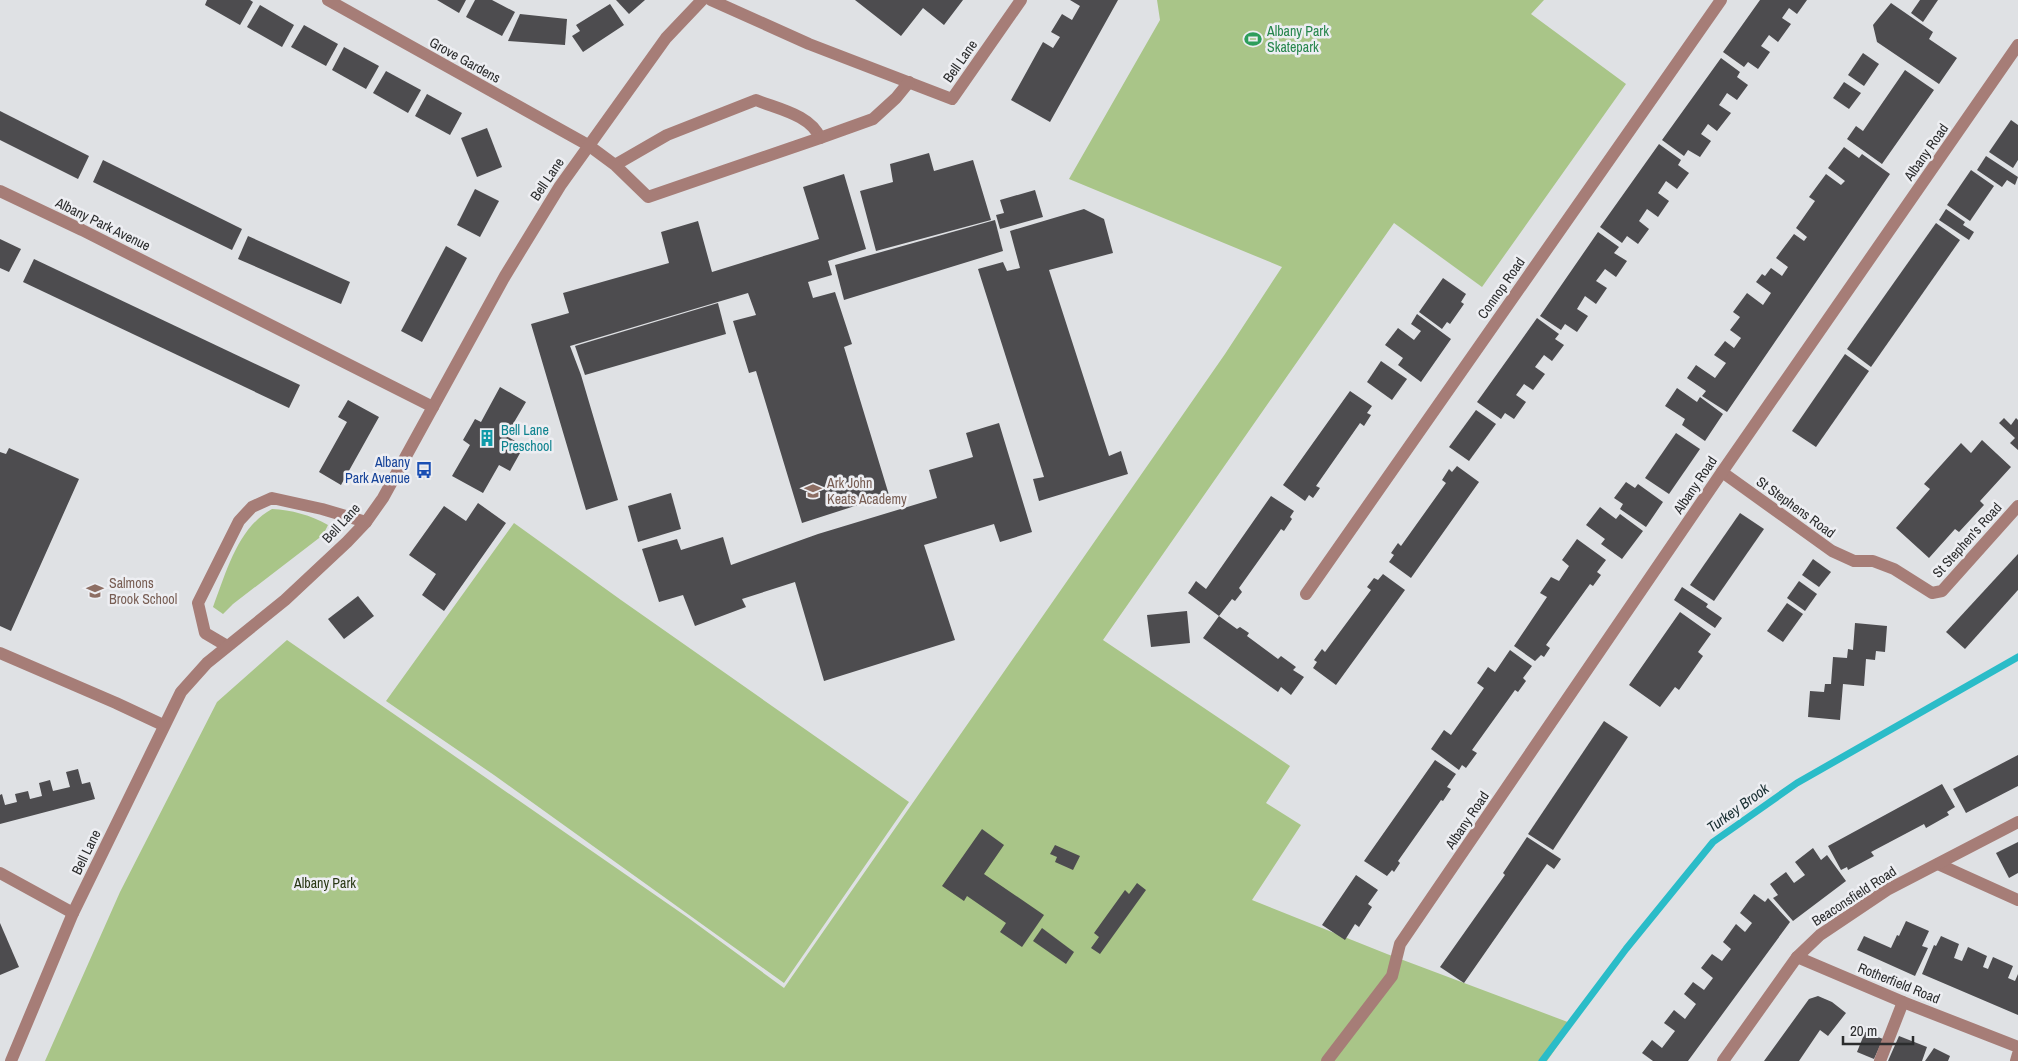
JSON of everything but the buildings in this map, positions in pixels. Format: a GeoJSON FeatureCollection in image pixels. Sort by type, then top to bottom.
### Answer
{"type":"FeatureCollection","features":[{"type":"Feature","properties":{"kind":"street","name":"Grove Gardens"},"geometry":{"type":"LineString","coordinates":[[328,0],[588,145],[615,165],[648,197],[820,138]]}},
{"type":"Feature","properties":{"kind":"street","name":"Bell Lane"},"geometry":{"type":"LineString","coordinates":[[11,1061],[73,913],[163,725],[181,692],[207,663],[285,600],[348,542],[366,522],[383,498],[504,276],[540,218],[588,145],[666,38],[702,0]]}},
{"type":"Feature","properties":{"kind":"street","name":"Bell Lane"},"geometry":{"type":"LineString","coordinates":[[711,0],[809,44],[952,99],[1021,0]]}},
{"type":"Feature","properties":{"kind":"street","name":"Connop Road"},"geometry":{"type":"LineString","coordinates":[[1306,594],[1721,0]]}},
{"type":"Feature","properties":{"kind":"street","name":"Albany Road"},"geometry":{"type":"LineString","coordinates":[[1327,1061],[1392,976],[1400,944],[1722,472],[2018,45]]}},
{"type":"Feature","properties":{"kind":"street"},"geometry":{"type":"LineString","coordinates":[[615,165],[667,135],[756,100],[798,116],[816,128],[820,138],[873,119],[896,98],[909,82]]}},
{"type":"Feature","properties":{"kind":"street","name":"Albany Park Avenue"},"geometry":{"type":"LineString","coordinates":[[0,191],[82,230],[433,407]]}},
{"type":"Feature","properties":{"kind":"street","name":"St Stephens Road"},"geometry":{"type":"LineString","coordinates":[[1722,472],[1832,551],[1854,561]]}},
{"type":"Feature","properties":{"kind":"street"},"geometry":{"type":"LineString","coordinates":[[227,646],[205,633],[198,603],[239,521],[252,506],[272,498],[322,509],[366,522]]}},
{"type":"Feature","properties":{"kind":"street","name":"St Stephen's Road"},"geometry":{"type":"LineString","coordinates":[[1854,561],[1873,561],[1894,569],[1932,593],[1942,591],[2018,506]]}},
{"type":"Feature","properties":{"kind":"street"},"geometry":{"type":"LineString","coordinates":[[0,653],[163,725]]}},
{"type":"Feature","properties":{"kind":"street","name":"Beaconsfield Road"},"geometry":{"type":"LineString","coordinates":[[1723,1061],[1797,957],[1820,935],[1842,918],[1888,890],[2018,822]]}},
{"type":"Feature","properties":{"kind":"street"},"geometry":{"type":"LineString","coordinates":[[1938,864],[2018,900]]}},
{"type":"Feature","properties":{"kind":"street"},"geometry":{"type":"LineString","coordinates":[[0,873],[73,913]]}},
{"type":"Feature","properties":{"kind":"street","name":"Rotherfield Road"},"geometry":{"type":"LineString","coordinates":[[1797,957],[1903,1002],[2018,1047]]}},
{"type":"Feature","properties":{"kind":"street"},"geometry":{"type":"LineString","coordinates":[[1880,1061],[1903,1002]]}},
{"type":"Feature","properties":{"kind":"street"},"geometry":{"type":"LineString","coordinates":[[2016,1061],[2018,1054]]}},
{"type":"Feature","properties":{"kind":"green space","name":"Albany Park"},"geometry":{"type":"Polygon","coordinates":[[[1157,0],[1544,0],[1531,14],[1626,84],[1482,287],[1394,223],[1103,640],[1290,766],[1266,803],[1301,825],[1252,900],[1387,954],[1573,1024],[1547,1061],[45,1061],[120,892],[217,702],[287,640],[687,917],[784,988],[1225,354],[1282,267],[1069,179],[1160,20],[1157,0]]]}},
{"type":"Feature","properties":{"kind":"green space"},"geometry":{"type":"Polygon","coordinates":[[[272,509],[315,518],[328,525],[323,535],[233,604],[223,614],[213,607],[228,566],[250,527],[272,509]]]}},
{"type":"Feature","properties":{"kind":"green space"},"geometry":{"type":"Polygon","coordinates":[[[514,523],[909,802],[784,983],[494,775],[386,701],[514,523]]]}},
{"type":"Feature","properties":{"kind":"waterway","name":"Turkey Brook"},"geometry":{"type":"LineString","coordinates":[[1542,1061],[1626,949],[1713,842],[1797,783],[2018,657]]}},
{"type":"Feature","properties":{"kind":"place","name":"Albany Park Skatepark"},"geometry":{"type":"Point","coordinates":[1253,39]}},
{"type":"Feature","properties":{"kind":"place","name":"Bell Lane Preschool"},"geometry":{"type":"Point","coordinates":[487,438]}},
{"type":"Feature","properties":{"kind":"place","name":"Albany Park Avenue"},"geometry":{"type":"Point","coordinates":[424,470]}},
{"type":"Feature","properties":{"kind":"place","name":"Ark John Keats Academy"},"geometry":{"type":"Point","coordinates":[813,491]}},
{"type":"Feature","properties":{"kind":"place","name":"Salmons Brook School"},"geometry":{"type":"Point","coordinates":[95,591]}}]}
